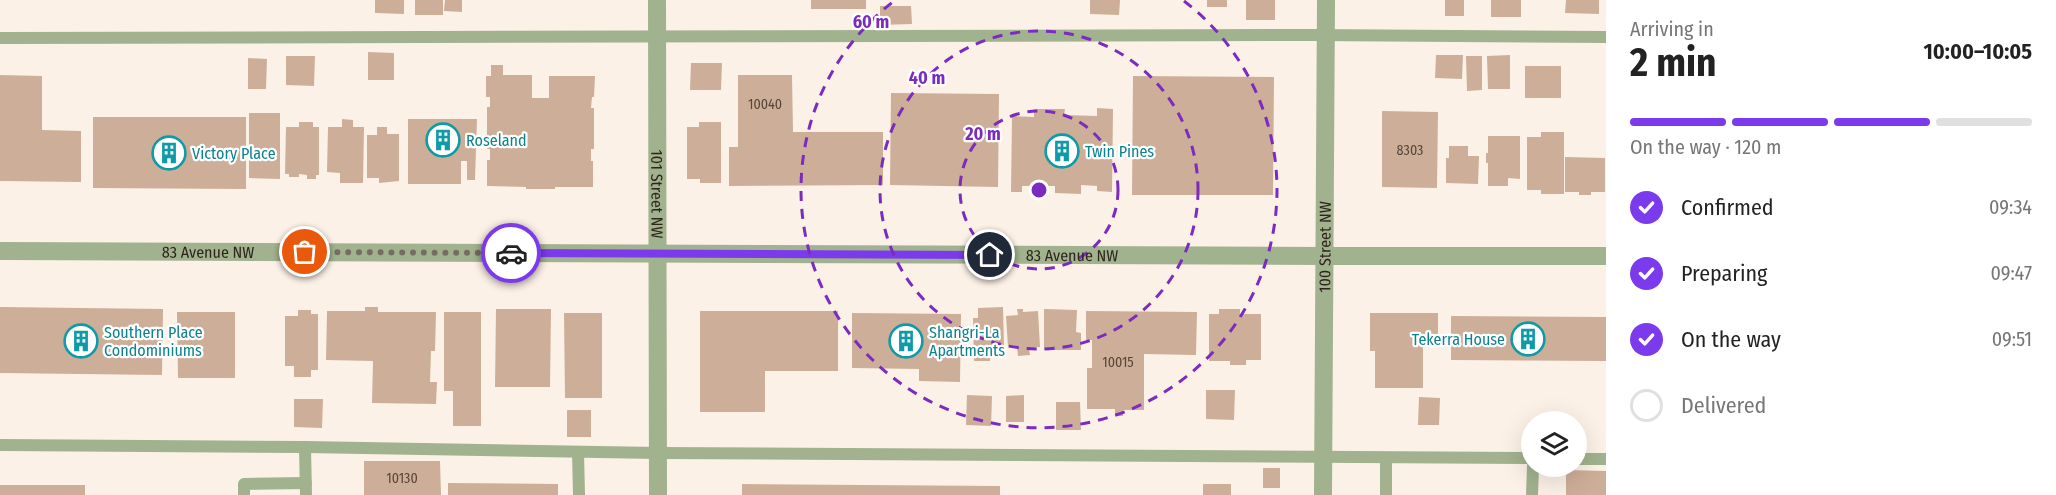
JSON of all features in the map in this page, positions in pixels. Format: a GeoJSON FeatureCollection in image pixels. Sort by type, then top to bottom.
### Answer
{"type":"FeatureCollection","features":[{"type":"Feature","properties":{"kind":"street","name":"101 Street NW"},"geometry":{"type":"LineString","coordinates":[[657,0],[658,495]]}},
{"type":"Feature","properties":{"kind":"street","name":"100 Street NW"},"geometry":{"type":"LineString","coordinates":[[1323,495],[1326,0]]}},
{"type":"Feature","properties":{"kind":"street","name":"83 Avenue NW"},"geometry":{"type":"LineString","coordinates":[[0,251],[1606,256]]}},
{"type":"Feature","properties":{"kind":"lane"},"geometry":{"type":"LineString","coordinates":[[0,39],[1606,37]]}},
{"type":"Feature","properties":{"kind":"lane"},"geometry":{"type":"LineString","coordinates":[[0,445],[658,453],[1521,458]]}},
{"type":"Feature","properties":{"kind":"lane"},"geometry":{"type":"LineString","coordinates":[[244,495],[244,484],[306,489],[305,447]]}},
{"type":"Feature","properties":{"kind":"lane"},"geometry":{"type":"LineString","coordinates":[[579,452],[579,495]]}},
{"type":"Feature","properties":{"kind":"lane"},"geometry":{"type":"LineString","coordinates":[[1386,458],[1386,495]]}},
{"type":"Feature","properties":{"kind":"lane"},"geometry":{"type":"LineString","coordinates":[[1587,459],[1606,459]]}},
{"type":"Feature","properties":{"kind":"lane"},"geometry":{"type":"LineString","coordinates":[[1532,495],[1533,477]]}},
{"type":"Feature","properties":{"kind":"building"},"geometry":{"type":"Polygon","coordinates":[[[375,0],[404,0],[404,14],[375,13],[375,0]]]}},
{"type":"Feature","properties":{"kind":"building"},"geometry":{"type":"Polygon","coordinates":[[[415,0],[443,0],[443,15],[415,15],[415,0]]]}},
{"type":"Feature","properties":{"kind":"building"},"geometry":{"type":"Polygon","coordinates":[[[445,0],[462,0],[462,12],[444,11],[445,0]]]}},
{"type":"Feature","properties":{"kind":"building"},"geometry":{"type":"Polygon","coordinates":[[[811,0],[866,0],[866,9],[811,9],[811,0]]]}},
{"type":"Feature","properties":{"kind":"building"},"geometry":{"type":"Polygon","coordinates":[[[1090,0],[1120,0],[1119,15],[1090,14],[1090,0]]]}},
{"type":"Feature","properties":{"kind":"building"},"geometry":{"type":"Polygon","coordinates":[[[1207,0],[1227,0],[1227,7],[1207,7],[1207,0]]]}},
{"type":"Feature","properties":{"kind":"building"},"geometry":{"type":"Polygon","coordinates":[[[1246,0],[1275,0],[1275,20],[1246,20],[1246,0]]]}},
{"type":"Feature","properties":{"kind":"building"},"geometry":{"type":"Polygon","coordinates":[[[1445,0],[1464,0],[1464,16],[1445,16],[1445,0]]]}},
{"type":"Feature","properties":{"kind":"building"},"geometry":{"type":"Polygon","coordinates":[[[1491,0],[1521,0],[1521,17],[1491,17],[1491,0]]]}},
{"type":"Feature","properties":{"kind":"building"},"geometry":{"type":"Polygon","coordinates":[[[1566,0],[1599,0],[1599,14],[1565,13],[1566,0]]]}},
{"type":"Feature","properties":{"kind":"building"},"geometry":{"type":"Polygon","coordinates":[[[880,6],[911,6],[912,24],[880,25],[880,6]]]}},
{"type":"Feature","properties":{"kind":"building"},"geometry":{"type":"Polygon","coordinates":[[[368,52],[394,53],[394,80],[368,80],[368,52]]]}},
{"type":"Feature","properties":{"kind":"building"},"geometry":{"type":"Polygon","coordinates":[[[1436,55],[1463,55],[1462,79],[1435,78],[1436,55]]]}},
{"type":"Feature","properties":{"kind":"building"},"geometry":{"type":"Polygon","coordinates":[[[1510,55],[1510,89],[1488,89],[1487,56],[1510,55]]]}},
{"type":"Feature","properties":{"kind":"building"},"geometry":{"type":"Polygon","coordinates":[[[286,56],[315,56],[314,86],[286,85],[286,56]]]}},
{"type":"Feature","properties":{"kind":"building"},"geometry":{"type":"Polygon","coordinates":[[[1466,56],[1482,56],[1482,90],[1467,91],[1466,56]]]}},
{"type":"Feature","properties":{"kind":"building"},"geometry":{"type":"Polygon","coordinates":[[[248,58],[267,59],[266,89],[248,89],[248,58]]]}},
{"type":"Feature","properties":{"kind":"building"},"geometry":{"type":"Polygon","coordinates":[[[691,63],[722,63],[721,90],[690,90],[691,63]]]}},
{"type":"Feature","properties":{"kind":"building"},"geometry":{"type":"Polygon","coordinates":[[[491,65],[503,65],[503,75],[532,75],[532,98],[549,98],[549,76],[595,76],[591,108],[594,108],[594,149],[591,149],[593,187],[526,189],[526,187],[487,186],[487,160],[490,160],[490,149],[487,149],[487,107],[490,107],[490,97],[486,97],[486,76],[491,76],[491,65]]]}},
{"type":"Feature","properties":{"kind":"building"},"geometry":{"type":"Polygon","coordinates":[[[1525,66],[1561,66],[1561,98],[1525,98],[1525,66]]]}},
{"type":"Feature","properties":{"kind":"building"},"geometry":{"type":"Polygon","coordinates":[[[0,75],[42,76],[42,130],[81,131],[81,182],[0,181],[0,75]]]}},
{"type":"Feature","properties":{"kind":"building"},"geometry":{"type":"Polygon","coordinates":[[[738,75],[792,75],[793,132],[883,132],[883,185],[729,186],[729,147],[738,147],[738,75]]]}},
{"type":"Feature","properties":{"kind":"building"},"geometry":{"type":"Polygon","coordinates":[[[1133,76],[1274,77],[1273,195],[1132,195],[1133,76]]]}},
{"type":"Feature","properties":{"kind":"building"},"geometry":{"type":"Polygon","coordinates":[[[891,93],[999,94],[998,187],[890,185],[891,93]]]}},
{"type":"Feature","properties":{"kind":"building","name":"Twin Pines"},"geometry":{"type":"Polygon","coordinates":[[[1097,108],[1113,109],[1112,192],[1097,191],[1097,186],[1081,185],[1081,194],[1055,193],[1055,186],[1022,186],[1022,192],[1011,192],[1012,116],[1034,117],[1034,109],[1065,109],[1064,115],[1097,116],[1097,108]]]}},
{"type":"Feature","properties":{"kind":"building"},"geometry":{"type":"Polygon","coordinates":[[[1382,111],[1438,112],[1437,188],[1382,187],[1382,111]]]}},
{"type":"Feature","properties":{"kind":"building"},"geometry":{"type":"Polygon","coordinates":[[[249,113],[280,113],[280,179],[249,178],[249,113]]]}},
{"type":"Feature","properties":{"kind":"building","name":"Victory Place"},"geometry":{"type":"Polygon","coordinates":[[[93,117],[246,117],[246,189],[93,188],[93,117]]]}},
{"type":"Feature","properties":{"kind":"building"},"geometry":{"type":"Polygon","coordinates":[[[342,119],[353,120],[353,127],[364,127],[363,183],[340,183],[340,173],[327,172],[328,127],[342,127],[342,119]]]}},
{"type":"Feature","properties":{"kind":"building","name":"Roseland"},"geometry":{"type":"Polygon","coordinates":[[[408,119],[477,119],[475,180],[467,180],[467,161],[461,161],[461,184],[408,184],[408,119]]]}},
{"type":"Feature","properties":{"kind":"building"},"geometry":{"type":"Polygon","coordinates":[[[299,122],[313,122],[313,127],[319,127],[319,175],[316,175],[316,179],[307,179],[307,175],[299,174],[299,177],[289,177],[289,174],[285,174],[286,127],[299,127],[299,122]]]}},
{"type":"Feature","properties":{"kind":"building"},"geometry":{"type":"Polygon","coordinates":[[[699,122],[721,122],[721,183],[700,183],[700,179],[687,179],[687,127],[699,127],[699,122]]]}},
{"type":"Feature","properties":{"kind":"building"},"geometry":{"type":"Polygon","coordinates":[[[377,127],[387,127],[387,134],[399,134],[399,181],[379,183],[379,178],[367,178],[367,135],[377,135],[377,127]]]}},
{"type":"Feature","properties":{"kind":"building"},"geometry":{"type":"Polygon","coordinates":[[[1541,132],[1564,132],[1564,194],[1541,194],[1541,190],[1527,190],[1527,137],[1541,137],[1541,132]]]}},
{"type":"Feature","properties":{"kind":"building"},"geometry":{"type":"Polygon","coordinates":[[[1488,136],[1520,136],[1520,179],[1508,178],[1508,186],[1488,186],[1486,153],[1488,153],[1488,136]]]}},
{"type":"Feature","properties":{"kind":"building"},"geometry":{"type":"Polygon","coordinates":[[[1449,146],[1468,146],[1468,156],[1479,156],[1478,184],[1446,183],[1446,158],[1449,158],[1449,146]]]}},
{"type":"Feature","properties":{"kind":"building"},"geometry":{"type":"Polygon","coordinates":[[[1565,157],[1605,158],[1605,192],[1579,195],[1579,192],[1565,192],[1565,157]]]}},
{"type":"Feature","properties":{"kind":"building","name":"Southern Place Condominiums"},"geometry":{"type":"Polygon","coordinates":[[[0,307],[163,309],[162,375],[0,373],[0,307]]]}},
{"type":"Feature","properties":{"kind":"building"},"geometry":{"type":"Polygon","coordinates":[[[365,307],[378,307],[378,312],[436,312],[435,351],[431,351],[430,382],[437,382],[436,404],[372,403],[373,361],[326,360],[327,311],[365,311],[365,307]]]}},
{"type":"Feature","properties":{"kind":"building"},"geometry":{"type":"Polygon","coordinates":[[[1003,307],[1004,348],[990,349],[990,361],[974,361],[973,318],[978,318],[978,308],[1003,307]]]}},
{"type":"Feature","properties":{"kind":"building"},"geometry":{"type":"Polygon","coordinates":[[[496,309],[551,309],[550,387],[495,387],[496,309]]]}},
{"type":"Feature","properties":{"kind":"building"},"geometry":{"type":"Polygon","coordinates":[[[1017,309],[1023,309],[1023,312],[1038,311],[1040,347],[1029,348],[1030,355],[1018,356],[1017,347],[1008,347],[1006,316],[1018,315],[1017,309]]]}},
{"type":"Feature","properties":{"kind":"building"},"geometry":{"type":"Polygon","coordinates":[[[1044,309],[1077,310],[1076,332],[1081,333],[1081,350],[1044,350],[1044,309]]]}},
{"type":"Feature","properties":{"kind":"building"},"geometry":{"type":"Polygon","coordinates":[[[1219,309],[1240,309],[1240,314],[1261,314],[1261,360],[1246,360],[1246,365],[1230,365],[1230,361],[1209,361],[1209,314],[1219,314],[1219,309]]]}},
{"type":"Feature","properties":{"kind":"building"},"geometry":{"type":"Polygon","coordinates":[[[298,310],[311,310],[311,314],[318,314],[318,370],[311,370],[311,377],[294,377],[294,366],[285,366],[285,316],[298,316],[298,310]]]}},
{"type":"Feature","properties":{"kind":"building"},"geometry":{"type":"Polygon","coordinates":[[[700,311],[838,311],[838,371],[765,371],[765,412],[700,412],[700,311]]]}},
{"type":"Feature","properties":{"kind":"building"},"geometry":{"type":"Polygon","coordinates":[[[1086,311],[1197,312],[1196,355],[1144,354],[1144,410],[1123,410],[1123,416],[1115,416],[1115,409],[1087,409],[1087,368],[1092,368],[1092,340],[1086,340],[1086,311]]]}},
{"type":"Feature","properties":{"kind":"building"},"geometry":{"type":"Polygon","coordinates":[[[177,312],[235,312],[235,378],[178,378],[177,312]]]}},
{"type":"Feature","properties":{"kind":"building"},"geometry":{"type":"Polygon","coordinates":[[[444,312],[481,312],[481,426],[453,426],[453,391],[444,391],[444,312]]]}},
{"type":"Feature","properties":{"kind":"building"},"geometry":{"type":"Polygon","coordinates":[[[564,313],[602,313],[602,398],[565,398],[564,313]]]}},
{"type":"Feature","properties":{"kind":"building","name":"Shangri-La Apartments"},"geometry":{"type":"Polygon","coordinates":[[[852,313],[961,314],[960,382],[919,381],[919,369],[852,368],[852,313]]]}},
{"type":"Feature","properties":{"kind":"building"},"geometry":{"type":"Polygon","coordinates":[[[1370,313],[1438,313],[1438,342],[1423,341],[1423,388],[1375,388],[1375,351],[1370,351],[1370,313]]]}},
{"type":"Feature","properties":{"kind":"building","name":"Tekerra House"},"geometry":{"type":"Polygon","coordinates":[[[1451,316],[1606,317],[1606,361],[1451,360],[1451,316]]]}},
{"type":"Feature","properties":{"kind":"building"},"geometry":{"type":"Polygon","coordinates":[[[1206,390],[1235,390],[1234,420],[1206,419],[1206,390]]]}},
{"type":"Feature","properties":{"kind":"building"},"geometry":{"type":"Polygon","coordinates":[[[967,395],[992,396],[991,426],[966,425],[967,395]]]}},
{"type":"Feature","properties":{"kind":"building"},"geometry":{"type":"Polygon","coordinates":[[[1024,395],[1024,422],[1006,422],[1006,396],[1024,395]]]}},
{"type":"Feature","properties":{"kind":"building"},"geometry":{"type":"Polygon","coordinates":[[[1419,397],[1440,398],[1439,425],[1418,425],[1419,397]]]}},
{"type":"Feature","properties":{"kind":"building"},"geometry":{"type":"Polygon","coordinates":[[[294,399],[323,399],[322,428],[294,427],[294,399]]]}},
{"type":"Feature","properties":{"kind":"building"},"geometry":{"type":"Polygon","coordinates":[[[1056,402],[1080,402],[1081,430],[1056,430],[1056,402]]]}},
{"type":"Feature","properties":{"kind":"building"},"geometry":{"type":"Polygon","coordinates":[[[567,410],[591,410],[591,437],[567,437],[567,410]]]}},
{"type":"Feature","properties":{"kind":"building"},"geometry":{"type":"Polygon","coordinates":[[[364,461],[440,461],[441,495],[364,495],[364,461]]]}},
{"type":"Feature","properties":{"kind":"building"},"geometry":{"type":"Polygon","coordinates":[[[1263,468],[1280,468],[1280,488],[1263,488],[1263,468]]]}},
{"type":"Feature","properties":{"kind":"building"},"geometry":{"type":"Polygon","coordinates":[[[1587,471],[1606,471],[1606,495],[1566,495],[1566,477],[1587,477],[1587,471]]]}},
{"type":"Feature","properties":{"kind":"building"},"geometry":{"type":"Polygon","coordinates":[[[448,483],[558,484],[558,495],[448,495],[448,483]]]}},
{"type":"Feature","properties":{"kind":"building"},"geometry":{"type":"Polygon","coordinates":[[[742,484],[1000,486],[1000,495],[742,495],[742,484]]]}},
{"type":"Feature","properties":{"kind":"building"},"geometry":{"type":"Polygon","coordinates":[[[1203,484],[1231,484],[1231,495],[1203,495],[1203,484]]]}},
{"type":"Feature","properties":{"kind":"building"},"geometry":{"type":"Polygon","coordinates":[[[0,485],[85,485],[85,495],[0,495],[0,485]]]}},
{"type":"Feature","properties":{"kind":"way so far"},"geometry":{"type":"LineString","coordinates":[[305,252],[511,253]]}},
{"type":"Feature","properties":{"kind":"place","name":"Roseland"},"geometry":{"type":"Point","coordinates":[443,140]}},
{"type":"Feature","properties":{"kind":"place","name":"Twin Pines"},"geometry":{"type":"Point","coordinates":[1062,151]}},
{"type":"Feature","properties":{"kind":"place","name":"Victory Place"},"geometry":{"type":"Point","coordinates":[169,153]}},
{"type":"Feature","properties":{"kind":"place","name":"Tekerra House"},"geometry":{"type":"Point","coordinates":[1528,339]}},
{"type":"Feature","properties":{"kind":"place","name":"Southern Place Condominiums"},"geometry":{"type":"Point","coordinates":[81,341]}},
{"type":"Feature","properties":{"kind":"place","name":"Shangri-La Apartments"},"geometry":{"type":"Point","coordinates":[906,341]}},
{"type":"Feature","properties":{"kind":"route"},"geometry":{"type":"LineString","coordinates":[[511,253],[990,255]]}}]}
